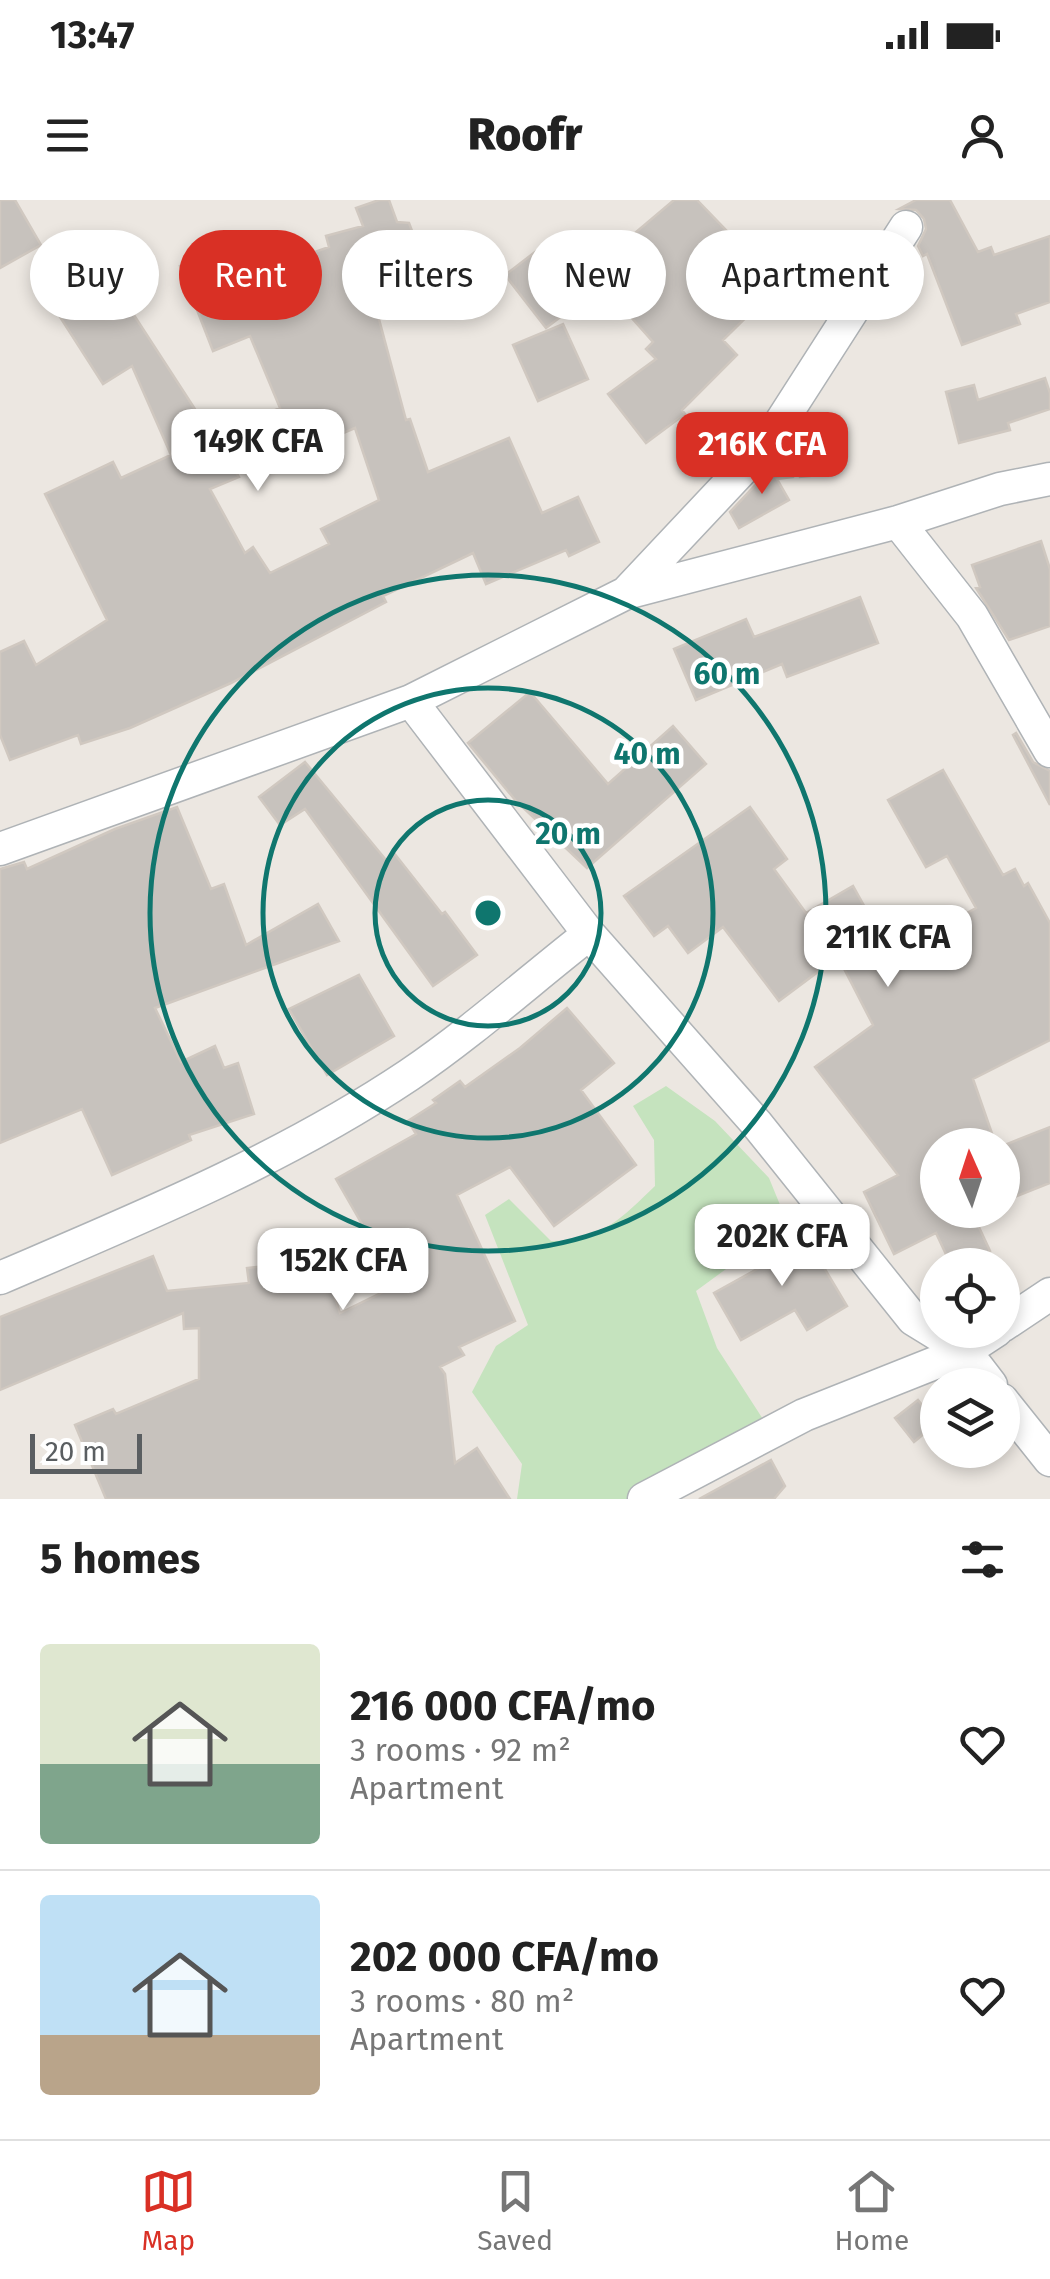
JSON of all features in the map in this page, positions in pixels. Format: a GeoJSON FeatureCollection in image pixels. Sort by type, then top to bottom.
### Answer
{"type":"FeatureCollection","features":[{"type":"Feature","properties":{"kind":"street"},"geometry":{"type":"LineString","coordinates":[[626,593],[768,442],[906,228]]}},
{"type":"Feature","properties":{"kind":"street"},"geometry":{"type":"LineString","coordinates":[[0,849],[411,702],[626,593],[898,522],[1000,489],[1050,479]]}},
{"type":"Feature","properties":{"kind":"street"},"geometry":{"type":"LineString","coordinates":[[898,522],[972,616],[1050,751]]}},
{"type":"Feature","properties":{"kind":"street"},"geometry":{"type":"LineString","coordinates":[[411,702],[588,934],[756,1123],[913,1320],[965,1351],[978,1368]]}},
{"type":"Feature","properties":{"kind":"street"},"geometry":{"type":"LineString","coordinates":[[0,1278],[135,1221],[287,1149],[410,1074],[588,934]]}},
{"type":"Feature","properties":{"kind":"street"},"geometry":{"type":"LineString","coordinates":[[1020,1314],[1050,1294]]}},
{"type":"Feature","properties":{"kind":"street"},"geometry":{"type":"LineString","coordinates":[[644,1499],[804,1416],[970,1348]]}},
{"type":"Feature","properties":{"kind":"street"},"geometry":{"type":"LineString","coordinates":[[1020,1422],[1050,1460]]}},
{"type":"Feature","properties":{"kind":"green space"},"geometry":{"type":"Polygon","coordinates":[[[666,1086],[715,1121],[769,1178],[785,1217],[737,1261],[696,1291],[717,1348],[772,1433],[644,1499],[517,1499],[522,1464],[472,1392],[496,1346],[528,1325],[485,1215],[509,1199],[551,1241],[583,1237],[609,1226],[655,1186],[654,1140],[633,1106],[666,1086]]]}},
{"type":"Feature","properties":{"kind":"building"},"geometry":{"type":"Polygon","coordinates":[[[0,200],[15,200],[32,230],[30,251],[0,268],[0,200]]]}},
{"type":"Feature","properties":{"kind":"building"},"geometry":{"type":"Polygon","coordinates":[[[389,200],[397,222],[409,223],[412,230],[348,230],[363,226],[356,208],[389,200]]]}},
{"type":"Feature","properties":{"kind":"building"},"geometry":{"type":"Polygon","coordinates":[[[674,200],[697,200],[726,230],[686,230],[686,320],[743,320],[723,340],[737,355],[682,410],[685,414],[646,443],[608,394],[656,359],[646,349],[653,342],[633,320],[666,320],[666,230],[639,230],[674,200]]]}},
{"type":"Feature","properties":{"kind":"building"},"geometry":{"type":"Polygon","coordinates":[[[916,200],[950,200],[978,252],[991,247],[994,255],[1050,236],[1050,302],[1016,314],[1020,324],[962,345],[927,254],[924,256],[924,219],[916,210],[899,209],[916,200]]]}},
{"type":"Feature","properties":{"kind":"building"},"geometry":{"type":"Polygon","coordinates":[[[342,232],[342,320],[379,320],[406,420],[410,419],[428,472],[509,438],[542,513],[578,497],[599,542],[569,556],[566,550],[486,584],[473,553],[383,596],[386,602],[231,683],[130,728],[81,744],[78,735],[10,760],[0,735],[0,652],[24,641],[36,665],[107,620],[45,494],[113,462],[121,478],[171,455],[132,366],[103,384],[62,320],[137,320],[239,477],[210,489],[245,553],[253,547],[270,573],[329,544],[321,529],[379,500],[355,428],[258,469],[241,425],[280,408],[250,336],[213,351],[201,320],[322,320],[322,249],[329,247],[326,236],[342,232]]]}},
{"type":"Feature","properties":{"kind":"building"},"geometry":{"type":"Polygon","coordinates":[[[528,257],[528,305],[508,279],[508,273],[528,257]]]}},
{"type":"Feature","properties":{"kind":"building"},"geometry":{"type":"Polygon","coordinates":[[[540,320],[556,320],[546,328],[540,320]]]}},
{"type":"Feature","properties":{"kind":"building"},"geometry":{"type":"Polygon","coordinates":[[[563,324],[588,379],[538,401],[513,345],[563,324]]]}},
{"type":"Feature","properties":{"kind":"building"},"geometry":{"type":"Polygon","coordinates":[[[1045,378],[1050,409],[1008,423],[1010,430],[959,443],[946,392],[974,385],[978,400],[1045,378]]]}},
{"type":"Feature","properties":{"kind":"building"},"geometry":{"type":"Polygon","coordinates":[[[826,424],[831,474],[800,477],[795,437],[801,428],[826,424]]]}},
{"type":"Feature","properties":{"kind":"building"},"geometry":{"type":"Polygon","coordinates":[[[777,462],[792,477],[777,479],[789,500],[739,528],[730,512],[777,462]]]}},
{"type":"Feature","properties":{"kind":"building"},"geometry":{"type":"Polygon","coordinates":[[[1041,541],[1050,569],[1050,626],[1009,640],[976,588],[980,587],[972,565],[1041,541]]]}},
{"type":"Feature","properties":{"kind":"building"},"geometry":{"type":"Polygon","coordinates":[[[860,597],[878,643],[787,677],[782,664],[696,700],[674,649],[746,619],[754,637],[860,597]]]}},
{"type":"Feature","properties":{"kind":"building"},"geometry":{"type":"Polygon","coordinates":[[[530,692],[608,784],[673,726],[706,764],[587,868],[516,801],[468,743],[530,692]]]}},
{"type":"Feature","properties":{"kind":"building"},"geometry":{"type":"Polygon","coordinates":[[[1016,733],[1033,762],[1050,771],[1050,805],[1013,735],[1016,733]]]}},
{"type":"Feature","properties":{"kind":"building"},"geometry":{"type":"Polygon","coordinates":[[[305,762],[386,860],[394,853],[477,955],[433,986],[305,809],[280,825],[259,797],[305,762]]]}},
{"type":"Feature","properties":{"kind":"building"},"geometry":{"type":"Polygon","coordinates":[[[943,770],[1003,875],[1015,869],[1024,886],[1028,883],[1050,923],[1050,1040],[973,1079],[990,1128],[920,1128],[920,1228],[979,1228],[989,1248],[943,1248],[936,1233],[894,1254],[864,1192],[898,1175],[815,1067],[873,1025],[838,957],[779,1001],[723,927],[688,953],[668,926],[654,936],[624,896],[750,807],[787,859],[774,869],[806,913],[853,886],[891,954],[976,908],[947,856],[926,867],[888,800],[943,770]]]}},
{"type":"Feature","properties":{"kind":"building"},"geometry":{"type":"Polygon","coordinates":[[[177,807],[211,889],[224,884],[246,945],[318,904],[339,941],[155,1008],[181,1062],[215,1046],[224,1068],[238,1063],[254,1114],[189,1135],[191,1140],[112,1175],[82,1109],[0,1143],[0,869],[24,862],[27,869],[115,829],[177,807]]]}},
{"type":"Feature","properties":{"kind":"building"},"geometry":{"type":"Polygon","coordinates":[[[359,975],[394,1036],[327,1075],[289,1009],[359,975]]]}},
{"type":"Feature","properties":{"kind":"building"},"geometry":{"type":"Polygon","coordinates":[[[567,1008],[614,1063],[581,1090],[636,1165],[554,1226],[510,1167],[457,1195],[515,1321],[459,1347],[464,1355],[440,1367],[445,1374],[455,1463],[477,1448],[510,1499],[106,1499],[75,1425],[113,1409],[116,1414],[199,1379],[199,1328],[184,1329],[183,1313],[0,1390],[0,1317],[153,1256],[167,1291],[249,1283],[247,1268],[285,1264],[283,1258],[318,1247],[340,1313],[397,1285],[336,1179],[416,1134],[408,1121],[436,1103],[433,1100],[460,1081],[465,1087],[567,1008]]]}},
{"type":"Feature","properties":{"kind":"building"},"geometry":{"type":"Polygon","coordinates":[[[1050,1127],[1050,1183],[1020,1195],[1020,1139],[1050,1127]]]}},
{"type":"Feature","properties":{"kind":"building"},"geometry":{"type":"Polygon","coordinates":[[[801,1229],[847,1306],[807,1330],[795,1310],[741,1340],[714,1293],[768,1263],[761,1253],[801,1229]]]}},
{"type":"Feature","properties":{"kind":"building"},"geometry":{"type":"Polygon","coordinates":[[[918,1400],[920,1437],[914,1442],[895,1418],[918,1400]]]}},
{"type":"Feature","properties":{"kind":"building"},"geometry":{"type":"Polygon","coordinates":[[[771,1460],[785,1486],[774,1499],[699,1499],[771,1460]]]}}]}
